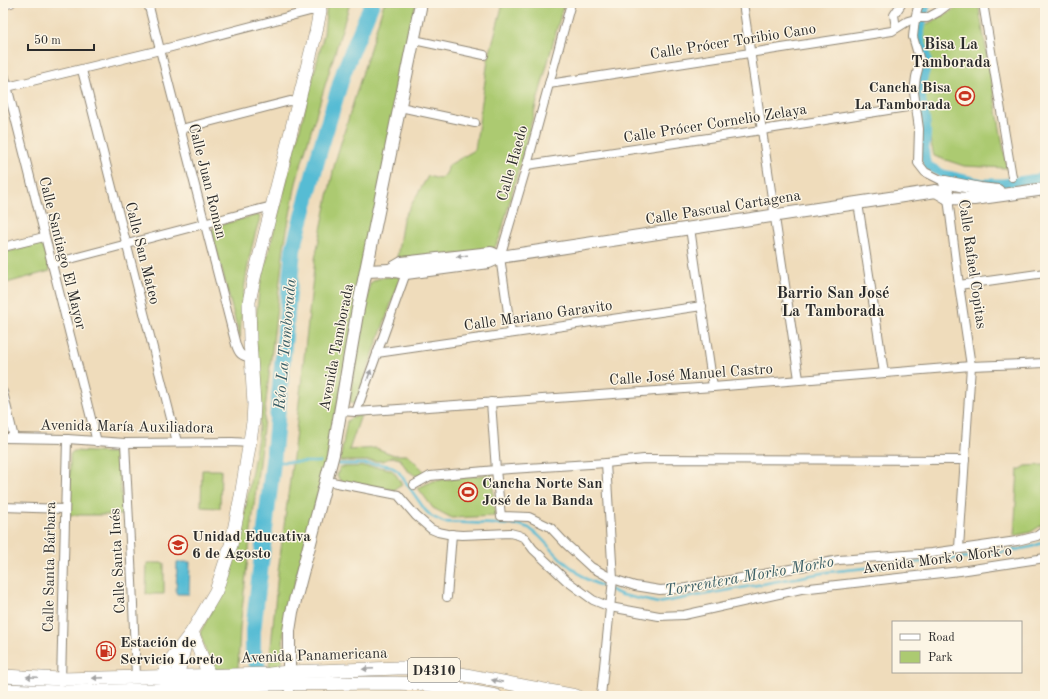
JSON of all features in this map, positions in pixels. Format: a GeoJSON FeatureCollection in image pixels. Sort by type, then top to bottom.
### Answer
{"type":"FeatureCollection","features":[{"type":"Feature","properties":{"kind":"main road"},"geometry":{"type":"LineString","coordinates":[[172,687],[189,637],[216,591],[224,570],[242,496],[250,444],[254,404],[249,302],[316,32],[314,7]]}},
{"type":"Feature","properties":{"kind":"main road"},"geometry":{"type":"LineString","coordinates":[[189,637],[206,686]]}},
{"type":"Feature","properties":{"kind":"main road","name":"Avenida Panamericana"},"geometry":{"type":"LineString","coordinates":[[289,684],[398,668],[423,668],[576,696]]}},
{"type":"Feature","properties":{"kind":"main road","name":"Avenida Panamericana"},"geometry":{"type":"LineString","coordinates":[[3,676],[61,679],[136,677],[172,687]]}},
{"type":"Feature","properties":{"kind":"main road","name":"Avenida Panamericana"},"geometry":{"type":"LineString","coordinates":[[3,690],[60,694],[206,686],[238,680],[269,679],[289,684],[422,684],[446,691],[496,696]]}},
{"type":"Feature","properties":{"kind":"street"},"geometry":{"type":"LineString","coordinates":[[3,5],[11,3]]}},
{"type":"Feature","properties":{"kind":"street","name":"Calle Juan Roman"},"geometry":{"type":"LineString","coordinates":[[148,3],[236,345],[239,354],[243,357],[251,358]]}},
{"type":"Feature","properties":{"kind":"street","name":"Avenida Tamborada"},"geometry":{"type":"LineString","coordinates":[[289,684],[289,631],[292,612],[333,454],[357,314],[421,3]]}},
{"type":"Feature","properties":{"kind":"street","name":"Calle Haedo"},"geometry":{"type":"LineString","coordinates":[[511,333],[500,257],[572,3]]}},
{"type":"Feature","properties":{"kind":"street"},"geometry":{"type":"LineString","coordinates":[[743,3],[776,216],[799,379]]}},
{"type":"Feature","properties":{"kind":"street"},"geometry":{"type":"LineString","coordinates":[[896,28],[894,14],[902,3]]}},
{"type":"Feature","properties":{"kind":"street","name":"Calle Rafael Copitas"},"geometry":{"type":"LineString","coordinates":[[919,3],[920,18],[913,37],[920,61],[914,92],[919,129],[918,164],[925,172],[945,182],[971,366],[960,548]]}},
{"type":"Feature","properties":{"kind":"street","name":"Calle Prócer Toribio Cano"},"geometry":{"type":"LineString","coordinates":[[549,84],[892,31],[908,21],[938,12],[950,3]]}},
{"type":"Feature","properties":{"kind":"street"},"geometry":{"type":"LineString","coordinates":[[983,3],[1012,177]]}},
{"type":"Feature","properties":{"kind":"street"},"geometry":{"type":"LineString","coordinates":[[5,88],[160,50],[314,7]]}},
{"type":"Feature","properties":{"kind":"street"},"geometry":{"type":"LineString","coordinates":[[414,40],[484,54]]}},
{"type":"Feature","properties":{"kind":"street","name":"Calle Santiago El Mayor"},"geometry":{"type":"LineString","coordinates":[[3,70],[5,88],[97,442]]}},
{"type":"Feature","properties":{"kind":"street","name":"Calle San Mateo"},"geometry":{"type":"LineString","coordinates":[[82,70],[177,442]]}},
{"type":"Feature","properties":{"kind":"street"},"geometry":{"type":"LineString","coordinates":[[180,129],[290,101],[298,102]]}},
{"type":"Feature","properties":{"kind":"street"},"geometry":{"type":"LineString","coordinates":[[400,107],[474,123]]}},
{"type":"Feature","properties":{"kind":"street","name":"Calle Prócer Cornelio Zelaya"},"geometry":{"type":"LineString","coordinates":[[527,165],[907,107]]}},
{"type":"Feature","properties":{"kind":"street"},"geometry":{"type":"LineString","coordinates":[[945,182],[980,189],[1015,193],[1045,189]]}},
{"type":"Feature","properties":{"kind":"street","name":"Calle Pascual Cartagena"},"geometry":{"type":"LineString","coordinates":[[366,271],[390,270],[406,273],[489,262],[500,257],[936,191],[948,198],[974,199],[1015,193]]}},
{"type":"Feature","properties":{"kind":"street"},"geometry":{"type":"LineString","coordinates":[[858,203],[884,373]]}},
{"type":"Feature","properties":{"kind":"street"},"geometry":{"type":"LineString","coordinates":[[51,264],[272,206]]}},
{"type":"Feature","properties":{"kind":"street"},"geometry":{"type":"LineString","coordinates":[[690,228],[713,386]]}},
{"type":"Feature","properties":{"kind":"street"},"geometry":{"type":"LineString","coordinates":[[3,247],[44,237]]}},
{"type":"Feature","properties":{"kind":"street","name":"Calle Pascual Cartagena"},"geometry":{"type":"LineString","coordinates":[[390,270],[402,263],[410,262],[491,253],[500,257]]}},
{"type":"Feature","properties":{"kind":"street"},"geometry":{"type":"LineString","coordinates":[[356,412],[406,273]]}},
{"type":"Feature","properties":{"kind":"street"},"geometry":{"type":"LineString","coordinates":[[959,285],[1045,273]]}},
{"type":"Feature","properties":{"kind":"street","name":"Calle Mariano Garavito"},"geometry":{"type":"LineString","coordinates":[[377,353],[702,306]]}},
{"type":"Feature","properties":{"kind":"street","name":"Calle José Manuel Castro"},"geometry":{"type":"LineString","coordinates":[[340,411],[356,412],[971,366],[1045,362]]}},
{"type":"Feature","properties":{"kind":"street"},"geometry":{"type":"LineString","coordinates":[[3,392],[14,438]]}},
{"type":"Feature","properties":{"kind":"street"},"geometry":{"type":"LineString","coordinates":[[491,402],[496,470]]}},
{"type":"Feature","properties":{"kind":"street","name":"Avenida María Auxiliadora"},"geometry":{"type":"LineString","coordinates":[[3,438],[67,439],[125,443],[232,442],[250,444]]}},
{"type":"Feature","properties":{"kind":"street","name":"Calle Santa Bárbara"},"geometry":{"type":"LineString","coordinates":[[60,694],[67,439]]}},
{"type":"Feature","properties":{"kind":"street","name":"Calle Santa Inés"},"geometry":{"type":"LineString","coordinates":[[125,443],[136,677]]}},
{"type":"Feature","properties":{"kind":"street"},"geometry":{"type":"LineString","coordinates":[[414,485],[430,476],[644,459],[965,460]]}},
{"type":"Feature","properties":{"kind":"street"},"geometry":{"type":"LineString","coordinates":[[601,696],[612,587],[606,463]]}},
{"type":"Feature","properties":{"kind":"street","name":"Avenida Mork'o Mork'o"},"geometry":{"type":"LineString","coordinates":[[496,470],[501,516],[529,517],[550,527],[612,587],[635,586],[660,590],[686,588],[839,560],[932,553],[1025,540],[1037,536],[1045,530]]}},
{"type":"Feature","properties":{"kind":"street","name":"Avenida Mork'o Mork'o"},"geometry":{"type":"LineString","coordinates":[[327,481],[398,494],[416,516],[431,529],[452,534],[510,533],[525,538],[533,549],[567,581],[593,600],[610,607],[659,616],[684,615],[801,590],[960,571],[1045,558]]}},
{"type":"Feature","properties":{"kind":"street"},"geometry":{"type":"LineString","coordinates":[[3,508],[64,509]]}},
{"type":"Feature","properties":{"kind":"street"},"geometry":{"type":"LineString","coordinates":[[448,597],[452,534]]}},
{"type":"Feature","properties":{"kind":"street"},"geometry":{"type":"LineString","coordinates":[[445,671],[446,691]]}},
{"type":"Feature","properties":{"kind":"green space"},"geometry":{"type":"Polygon","coordinates":[[[327,3],[350,3],[296,183],[284,246],[240,627],[238,669],[212,670],[200,633],[222,591],[234,561],[241,533],[258,437],[261,408],[255,330],[259,290],[324,34],[327,3]]]}},
{"type":"Feature","properties":{"kind":"green space"},"geometry":{"type":"Polygon","coordinates":[[[384,3],[416,3],[328,453],[284,627],[282,666],[269,668],[278,572],[293,457],[315,259],[335,162],[384,3]]]}},
{"type":"Feature","properties":{"kind":"green space"},"geometry":{"type":"Polygon","coordinates":[[[503,3],[564,3],[500,237],[495,247],[489,252],[397,258],[403,219],[428,176],[439,179],[446,174],[449,165],[475,150],[488,60],[503,3]]]}},
{"type":"Feature","properties":{"kind":"green space"},"geometry":{"type":"Polygon","coordinates":[[[962,3],[978,3],[1007,168],[964,166],[934,156],[929,135],[930,124],[923,89],[930,62],[930,53],[924,43],[922,35],[925,25],[949,13],[962,3]]]}},
{"type":"Feature","properties":{"kind":"green space"},"geometry":{"type":"Polygon","coordinates":[[[257,215],[260,218],[255,233],[246,277],[240,338],[212,233],[213,228],[216,226],[257,215]]]}},
{"type":"Feature","properties":{"kind":"green space"},"geometry":{"type":"Polygon","coordinates":[[[38,244],[43,246],[50,271],[3,284],[3,253],[38,244]]]}},
{"type":"Feature","properties":{"kind":"green space"},"geometry":{"type":"Polygon","coordinates":[[[399,276],[400,279],[355,404],[351,403],[350,399],[354,368],[370,284],[380,278],[399,276]]]}},
{"type":"Feature","properties":{"kind":"green space"},"geometry":{"type":"Polygon","coordinates":[[[361,415],[349,450],[376,448],[394,455],[408,455],[426,473],[416,476],[407,470],[400,459],[392,457],[383,461],[340,461],[347,421],[352,417],[361,415]]]}},
{"type":"Feature","properties":{"kind":"green space"},"geometry":{"type":"Polygon","coordinates":[[[74,451],[114,453],[118,456],[123,515],[69,515],[70,454],[74,451]]]}},
{"type":"Feature","properties":{"kind":"green space"},"geometry":{"type":"Polygon","coordinates":[[[1045,465],[1045,523],[1031,532],[1014,536],[1018,469],[1026,466],[1045,465]]]}},
{"type":"Feature","properties":{"kind":"green space"},"geometry":{"type":"Polygon","coordinates":[[[340,467],[387,468],[394,473],[402,485],[394,490],[340,481],[337,475],[340,467]]]}},
{"type":"Feature","properties":{"kind":"green space"},"geometry":{"type":"Polygon","coordinates":[[[202,470],[221,470],[220,508],[201,507],[202,470]]]}},
{"type":"Feature","properties":{"kind":"green space"},"geometry":{"type":"Polygon","coordinates":[[[492,474],[495,516],[452,518],[433,508],[418,488],[433,481],[492,474]]]}},
{"type":"Feature","properties":{"kind":"green space"},"geometry":{"type":"Polygon","coordinates":[[[147,563],[164,563],[164,594],[146,594],[147,563]]]}},
{"type":"Feature","properties":{"kind":"water"},"geometry":{"type":"Polygon","coordinates":[[[177,562],[190,562],[189,594],[176,594],[177,562]]]}},
{"type":"Feature","properties":{"kind":"waterway","name":"Río La Tamborada"},"geometry":{"type":"LineString","coordinates":[[262,696],[261,679],[253,650],[253,631],[273,462],[293,250],[320,150],[344,71],[372,3]]}},
{"type":"Feature","properties":{"kind":"waterway"},"geometry":{"type":"LineString","coordinates":[[927,3],[920,36],[927,59],[921,85],[922,102],[927,129],[925,148],[925,159],[927,165],[943,174],[982,183],[1003,183],[1045,177]]}},
{"type":"Feature","properties":{"kind":"waterway","name":"Torrentera Morko Morko"},"geometry":{"type":"LineString","coordinates":[[273,462],[320,462]]}},
{"type":"Feature","properties":{"kind":"waterway","name":"Torrentera Morko Morko"},"geometry":{"type":"LineString","coordinates":[[338,464],[379,464],[390,466],[398,471],[425,510],[431,516],[443,522],[520,525],[529,528],[539,536],[563,561],[586,579],[622,595],[658,603],[828,572],[988,555],[1031,547],[1045,542]]}},
{"type":"Feature","properties":{"kind":"place","name":"Cancha Bisa La Tamborada"},"geometry":{"type":"Point","coordinates":[965,96]}},
{"type":"Feature","properties":{"kind":"place","name":"Cancha Norte San José de la Banda"},"geometry":{"type":"Point","coordinates":[468,492]}},
{"type":"Feature","properties":{"kind":"place","name":"Unidad Educativa 6 de Agosto"},"geometry":{"type":"Point","coordinates":[178,545]}},
{"type":"Feature","properties":{"kind":"place","name":"Estación de Servicio Loreto"},"geometry":{"type":"Point","coordinates":[106,651]}},
{"type":"Feature","properties":{"kind":"district","name":"Bisa La Tamborada"},"geometry":{"type":"Point","coordinates":[951,52]}},
{"type":"Feature","properties":{"kind":"district","name":"Barrio San José La Tamborada"},"geometry":{"type":"Point","coordinates":[833,301]}}]}
